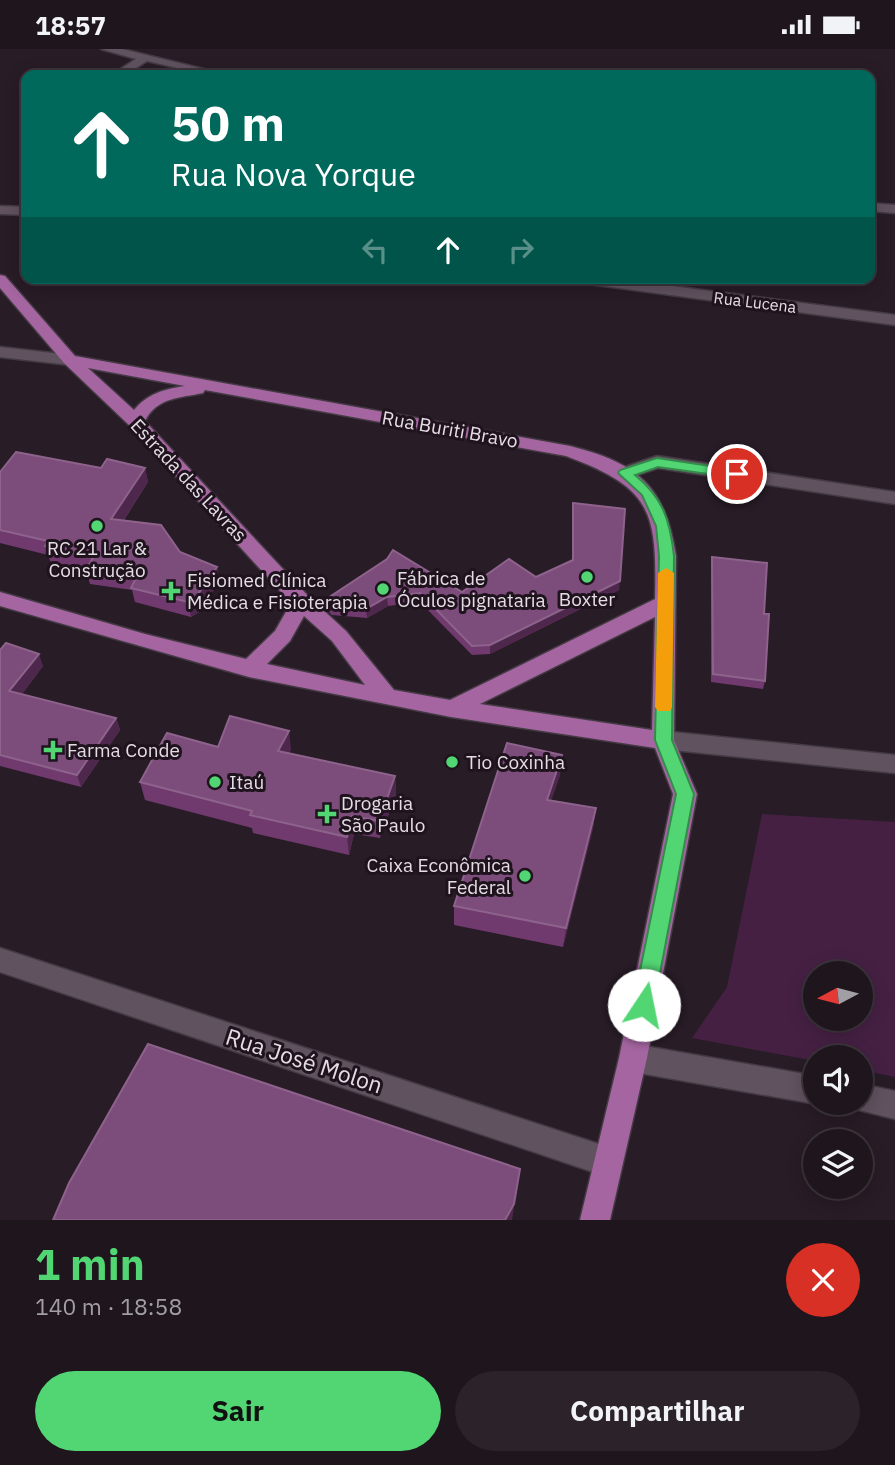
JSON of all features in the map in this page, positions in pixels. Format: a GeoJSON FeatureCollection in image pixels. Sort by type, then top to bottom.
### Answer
{"type":"FeatureCollection","features":[{"type":"Feature","properties":{"kind":"main road","name":"Estrada das Lavras"},"geometry":{"type":"LineString","coordinates":[[0,279],[70,360],[136,422],[302,602],[340,636],[388,698]]}},
{"type":"Feature","properties":{"kind":"main road","name":"Rua Buriti Bravo"},"geometry":{"type":"LineString","coordinates":[[70,360],[570,451],[625,473]]}},
{"type":"Feature","properties":{"kind":"main road"},"geometry":{"type":"LineString","coordinates":[[136,422],[141,410],[160,396],[216,387]]}},
{"type":"Feature","properties":{"kind":"main road"},"geometry":{"type":"LineString","coordinates":[[595,1220],[633,1058],[685,794],[663,740],[666,556],[663,526],[648,493],[625,473]]}},
{"type":"Feature","properties":{"kind":"main road"},"geometry":{"type":"LineString","coordinates":[[0,599],[249,669],[452,709],[663,740]]}},
{"type":"Feature","properties":{"kind":"main road"},"geometry":{"type":"LineString","coordinates":[[249,669],[283,636],[302,602]]}},
{"type":"Feature","properties":{"kind":"main road"},"geometry":{"type":"LineString","coordinates":[[452,709],[665,603]]}},
{"type":"Feature","properties":{"kind":"street"},"geometry":{"type":"LineString","coordinates":[[107,49],[199,70]]}},
{"type":"Feature","properties":{"kind":"street"},"geometry":{"type":"LineString","coordinates":[[125,70],[145,58]]}},
{"type":"Feature","properties":{"kind":"street"},"geometry":{"type":"LineString","coordinates":[[875,207],[895,209]]}},
{"type":"Feature","properties":{"kind":"street"},"geometry":{"type":"LineString","coordinates":[[0,210],[21,211]]}},
{"type":"Feature","properties":{"kind":"street","name":"Rua Lucena"},"geometry":{"type":"LineString","coordinates":[[620,284],[895,320]]}},
{"type":"Feature","properties":{"kind":"street","name":"Rua Buriti Bravo"},"geometry":{"type":"LineString","coordinates":[[0,352],[70,360]]}},
{"type":"Feature","properties":{"kind":"street"},"geometry":{"type":"LineString","coordinates":[[625,473],[657,462],[895,498]]}},
{"type":"Feature","properties":{"kind":"street"},"geometry":{"type":"LineString","coordinates":[[663,740],[895,764]]}},
{"type":"Feature","properties":{"kind":"street","name":"Rua José Molon"},"geometry":{"type":"LineString","coordinates":[[0,960],[608,1162]]}},
{"type":"Feature","properties":{"kind":"street"},"geometry":{"type":"LineString","coordinates":[[633,1058],[803,1088]]}},
{"type":"Feature","properties":{"kind":"street"},"geometry":{"type":"LineString","coordinates":[[873,1100],[895,1105]]}},
{"type":"Feature","properties":{"kind":"shaded area"},"geometry":{"type":"Polygon","coordinates":[[[762,814],[895,822],[895,1077],[873,1072],[873,1045],[803,1045],[803,1059],[692,1038],[727,987],[762,814]]]}},
{"type":"Feature","properties":{"kind":"building"},"geometry":{"type":"Polygon","coordinates":[[[16,452],[101,468],[107,459],[145,468],[111,519],[161,525],[180,552],[217,567],[196,597],[188,602],[131,588],[137,576],[86,570],[93,558],[45,546],[48,541],[0,530],[0,472],[16,452]]]}},
{"type":"Feature","properties":{"kind":"building","name":"Boxter"},"geometry":{"type":"Polygon","coordinates":[[[573,503],[625,509],[620,581],[490,645],[472,646],[420,593],[387,597],[366,609],[331,606],[325,600],[387,559],[393,550],[462,592],[509,559],[536,577],[573,560],[573,503]]]}},
{"type":"Feature","properties":{"kind":"building"},"geometry":{"type":"Polygon","coordinates":[[[712,557],[767,563],[764,614],[769,614],[765,681],[713,674],[712,557]]]}},
{"type":"Feature","properties":{"kind":"building","name":"Farma Conde"},"geometry":{"type":"Polygon","coordinates":[[[6,643],[39,654],[9,691],[116,718],[77,775],[0,755],[0,650],[6,643]]]}},
{"type":"Feature","properties":{"kind":"building"},"geometry":{"type":"Polygon","coordinates":[[[230,716],[289,731],[278,751],[395,776],[379,821],[352,816],[347,837],[250,815],[252,811],[140,782],[167,733],[218,747],[230,716]]]}},
{"type":"Feature","properties":{"kind":"building","name":"Caixa Econômica Federal"},"geometry":{"type":"Polygon","coordinates":[[[507,743],[562,755],[547,800],[596,808],[566,928],[454,906],[507,743]]]}},
{"type":"Feature","properties":{"kind":"building"},"geometry":{"type":"Polygon","coordinates":[[[148,1044],[520,1169],[514,1204],[505,1220],[53,1220],[69,1183],[148,1044]]]}},
{"type":"Feature","properties":{"kind":"slow traffic"},"geometry":{"type":"LineString","coordinates":[[664,707],[666,573]]}},
{"type":"Feature","properties":{"kind":"place","name":"RC 21 Lar & Construção"},"geometry":{"type":"Point","coordinates":[97,526]}},
{"type":"Feature","properties":{"kind":"place","name":"Boxter"},"geometry":{"type":"Point","coordinates":[587,577]}},
{"type":"Feature","properties":{"kind":"place","name":"Fábrica de Óculos pignataria"},"geometry":{"type":"Point","coordinates":[383,589]}},
{"type":"Feature","properties":{"kind":"place","name":"Fisiomed Clínica Médica e Fisioterapia"},"geometry":{"type":"Point","coordinates":[171,591]}},
{"type":"Feature","properties":{"kind":"place","name":"Farma Conde"},"geometry":{"type":"Point","coordinates":[53,750]}},
{"type":"Feature","properties":{"kind":"place","name":"Tio Coxinha"},"geometry":{"type":"Point","coordinates":[452,762]}},
{"type":"Feature","properties":{"kind":"place","name":"Itaú"},"geometry":{"type":"Point","coordinates":[215,782]}},
{"type":"Feature","properties":{"kind":"place","name":"Drogaria São Paulo"},"geometry":{"type":"Point","coordinates":[327,814]}},
{"type":"Feature","properties":{"kind":"place","name":"Caixa Econômica Federal"},"geometry":{"type":"Point","coordinates":[525,876]}},
{"type":"Feature","properties":{"kind":"route"},"geometry":{"type":"LineString","coordinates":[[644,1005],[685,794],[663,740],[666,556],[663,526],[648,493],[625,473],[657,462],[737,474]]}}]}
